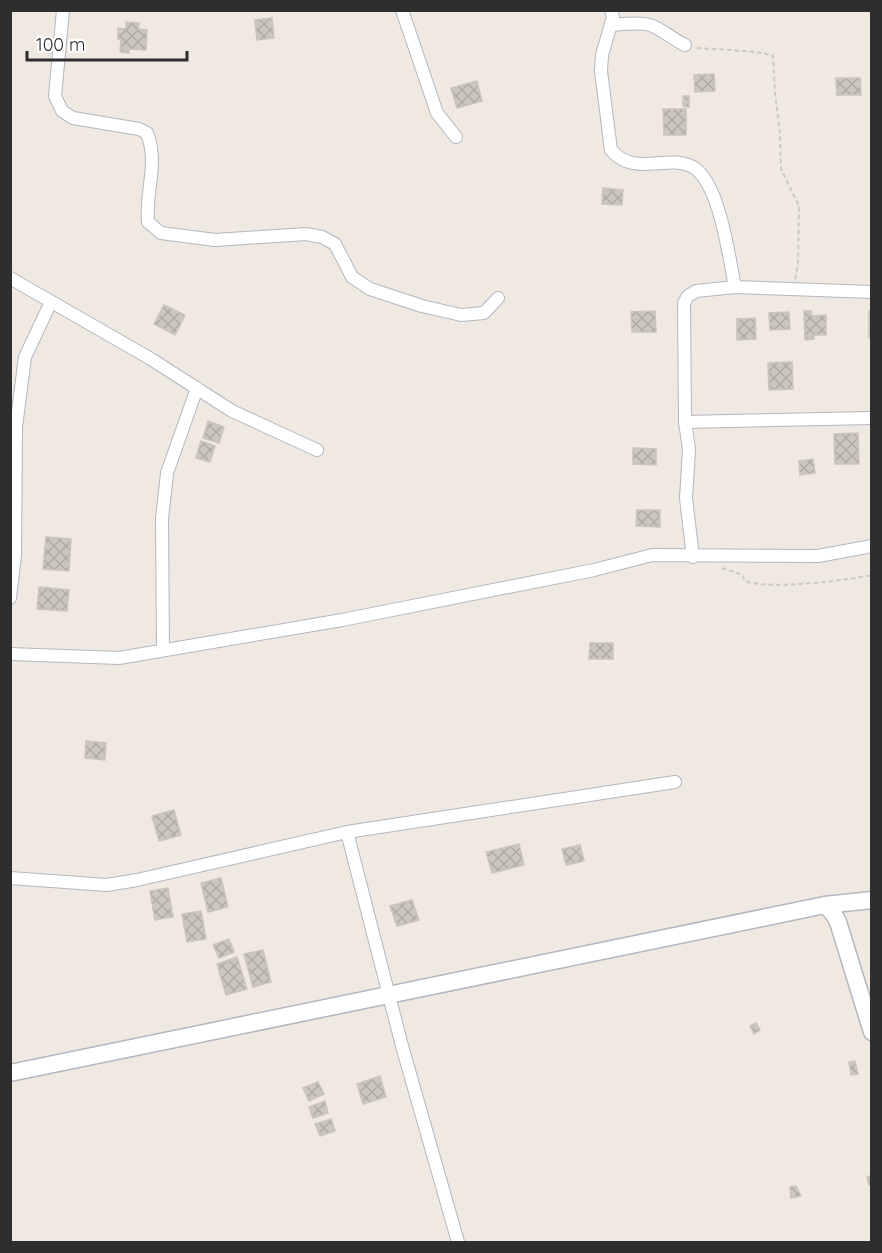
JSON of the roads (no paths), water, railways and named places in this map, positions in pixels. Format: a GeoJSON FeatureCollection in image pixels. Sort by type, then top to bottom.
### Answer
{"type":"FeatureCollection","features":[{"type":"Feature","properties":{"kind":"street"},"geometry":{"type":"LineString","coordinates":[[63,10],[55,96],[62,111],[74,118],[138,129],[147,133],[153,147],[146,208],[148,222],[161,233],[215,240],[306,234],[322,237],[335,244],[352,277],[370,289],[422,306],[461,315],[484,313],[498,298]]}},
{"type":"Feature","properties":{"kind":"street"},"geometry":{"type":"LineString","coordinates":[[402,10],[437,113],[456,137]]}},
{"type":"Feature","properties":{"kind":"street"},"geometry":{"type":"LineString","coordinates":[[611,10],[613,17],[602,55],[601,71],[611,150],[618,158],[637,165],[678,163],[693,167],[703,177],[718,206],[735,287]]}},
{"type":"Feature","properties":{"kind":"street"},"geometry":{"type":"LineString","coordinates":[[611,25],[637,23],[653,26],[685,45]]}},
{"type":"Feature","properties":{"kind":"street"},"geometry":{"type":"LineString","coordinates":[[10,278],[151,359],[232,411],[317,450]]}},
{"type":"Feature","properties":{"kind":"street"},"geometry":{"type":"LineString","coordinates":[[693,557],[686,498],[689,449],[685,422],[684,303],[688,296],[696,291],[735,287],[872,292]]}},
{"type":"Feature","properties":{"kind":"street"},"geometry":{"type":"LineString","coordinates":[[10,598],[15,555],[15,427],[25,357],[51,302]]}},
{"type":"Feature","properties":{"kind":"street"},"geometry":{"type":"LineString","coordinates":[[163,650],[162,519],[167,473],[197,388]]}},
{"type":"Feature","properties":{"kind":"street"},"geometry":{"type":"LineString","coordinates":[[685,422],[872,418]]}},
{"type":"Feature","properties":{"kind":"street"},"geometry":{"type":"LineString","coordinates":[[10,654],[119,658],[342,620],[594,570],[652,555],[818,556],[872,546]]}},
{"type":"Feature","properties":{"kind":"street"},"geometry":{"type":"LineString","coordinates":[[10,878],[107,885],[346,832],[675,782]]}},
{"type":"Feature","properties":{"kind":"street"},"geometry":{"type":"LineString","coordinates":[[346,832],[405,1057],[458,1242]]}},
{"type":"Feature","properties":{"kind":"street"},"geometry":{"type":"LineString","coordinates":[[10,1073],[825,905],[872,900]]}},
{"type":"Feature","properties":{"kind":"street"},"geometry":{"type":"LineString","coordinates":[[825,905],[838,922],[872,1032]]}}]}
